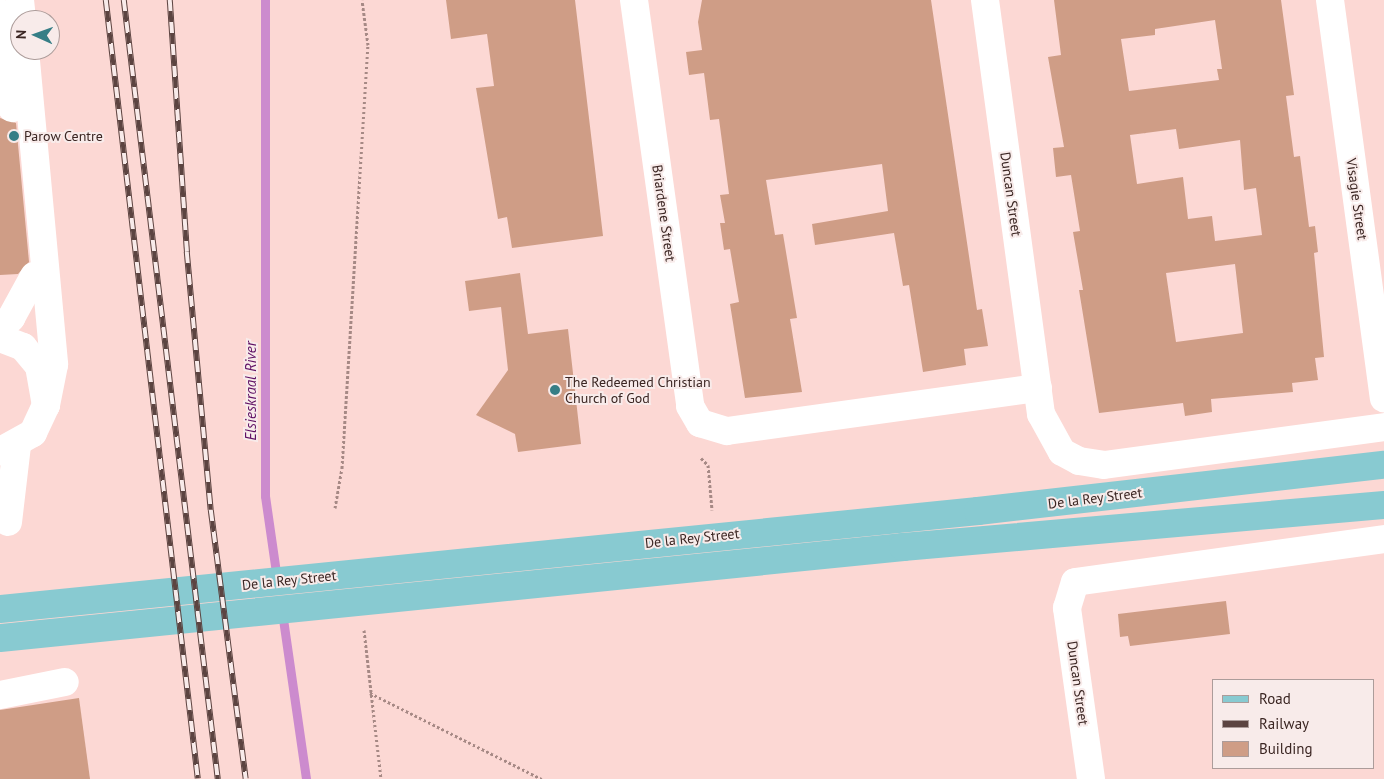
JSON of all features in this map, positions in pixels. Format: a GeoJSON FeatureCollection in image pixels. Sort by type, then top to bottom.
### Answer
{"type":"FeatureCollection","features":[{"type":"Feature","properties":{"kind":"main road","name":"De la Rey Street"},"geometry":{"type":"LineString","coordinates":[[0,609],[326,577],[1384,465]]}},
{"type":"Feature","properties":{"kind":"main road","name":"De la Rey Street"},"geometry":{"type":"LineString","coordinates":[[0,638],[903,547],[1384,505]]}},
{"type":"Feature","properties":{"kind":"street","name":"Briardene Street"},"geometry":{"type":"LineString","coordinates":[[634,0],[690,406],[700,423],[727,431],[1038,388]]}},
{"type":"Feature","properties":{"kind":"street","name":"Duncan Street"},"geometry":{"type":"LineString","coordinates":[[985,0],[1038,388]]}},
{"type":"Feature","properties":{"kind":"street","name":"Visagie Street"},"geometry":{"type":"LineString","coordinates":[[1330,0],[1384,398]]}},
{"type":"Feature","properties":{"kind":"street"},"geometry":{"type":"LineString","coordinates":[[0,13],[41,332],[39,366],[46,405]]}},
{"type":"Feature","properties":{"kind":"street"},"geometry":{"type":"LineString","coordinates":[[0,508],[8,522],[9,448],[40,424],[54,365],[26,60]]}},
{"type":"Feature","properties":{"kind":"street"},"geometry":{"type":"LineString","coordinates":[[0,329],[11,318],[34,276]]}},
{"type":"Feature","properties":{"kind":"street"},"geometry":{"type":"LineString","coordinates":[[0,338],[23,348],[39,366]]}},
{"type":"Feature","properties":{"kind":"street"},"geometry":{"type":"LineString","coordinates":[[1038,388],[1041,414],[1052,441],[1070,457],[1091,464],[1384,427]]}},
{"type":"Feature","properties":{"kind":"street","name":"Duncan Street"},"geometry":{"type":"LineString","coordinates":[[1091,779],[1067,608],[1071,588],[1081,579],[1384,539]]}},
{"type":"Feature","properties":{"kind":"street"},"geometry":{"type":"LineString","coordinates":[[0,695],[65,682]]}},
{"type":"Feature","properties":{"kind":"path"},"geometry":{"type":"LineString","coordinates":[[335,508],[342,468],[367,55],[362,0]]}},
{"type":"Feature","properties":{"kind":"path"},"geometry":{"type":"LineString","coordinates":[[701,458],[708,465],[712,515]]}},
{"type":"Feature","properties":{"kind":"path"},"geometry":{"type":"LineString","coordinates":[[363,624],[381,779]]}},
{"type":"Feature","properties":{"kind":"path"},"geometry":{"type":"LineString","coordinates":[[370,693],[542,779]]}},
{"type":"Feature","properties":{"kind":"building"},"geometry":{"type":"Polygon","coordinates":[[[446,0],[575,0],[603,236],[512,248],[507,217],[498,219],[476,88],[494,86],[487,34],[451,39],[446,0]]]}},
{"type":"Feature","properties":{"kind":"building"},"geometry":{"type":"Polygon","coordinates":[[[702,0],[931,0],[977,310],[982,309],[988,346],[964,349],[966,365],[923,372],[909,285],[903,286],[894,233],[815,245],[812,224],[888,211],[882,164],[766,180],[775,235],[783,234],[797,318],[790,319],[802,392],[745,398],[730,304],[739,302],[730,249],[724,250],[720,223],[725,223],[720,195],[729,194],[719,119],[710,120],[704,73],[689,75],[686,52],[702,50],[698,22],[702,0]]]}},
{"type":"Feature","properties":{"kind":"building"},"geometry":{"type":"Polygon","coordinates":[[[1054,0],[1281,0],[1294,95],[1286,96],[1294,157],[1300,156],[1309,227],[1315,226],[1318,252],[1314,253],[1324,357],[1315,358],[1318,380],[1292,383],[1293,392],[1211,399],[1212,412],[1185,416],[1183,403],[1099,413],[1079,290],[1083,290],[1073,232],[1080,231],[1071,175],[1056,177],[1053,148],[1064,147],[1048,57],[1061,55],[1054,0]],[[1215,20],[1155,29],[1155,35],[1121,39],[1129,91],[1219,80],[1217,69],[1222,69],[1215,20]],[[1176,129],[1130,135],[1137,184],[1183,177],[1188,219],[1212,216],[1215,241],[1262,235],[1256,188],[1244,190],[1240,140],[1179,149],[1176,129]],[[1235,264],[1166,273],[1176,342],[1243,333],[1235,264]]]}},
{"type":"Feature","properties":{"kind":"building"},"geometry":{"type":"Polygon","coordinates":[[[0,118],[16,123],[29,262],[18,274],[0,275],[0,118]]]}},
{"type":"Feature","properties":{"kind":"building","name":"The Redeemed Christian Church of God"},"geometry":{"type":"Polygon","coordinates":[[[520,273],[528,334],[568,329],[581,444],[518,452],[515,434],[476,415],[508,370],[501,307],[469,311],[465,281],[520,273]]]}},
{"type":"Feature","properties":{"kind":"building"},"geometry":{"type":"Polygon","coordinates":[[[1226,601],[1230,634],[1130,646],[1128,636],[1120,637],[1118,614],[1226,601]]]}},
{"type":"Feature","properties":{"kind":"building"},"geometry":{"type":"Polygon","coordinates":[[[79,698],[90,779],[0,779],[0,710],[79,698]]]}},
{"type":"Feature","properties":{"kind":"waterway","name":"Elsieskraal River"},"geometry":{"type":"LineString","coordinates":[[265,0],[265,496],[277,579]]}},
{"type":"Feature","properties":{"kind":"waterway","name":"Elsieskraal River"},"geometry":{"type":"LineString","coordinates":[[282,612],[306,779]]}},
{"type":"Feature","properties":{"kind":"railway"},"geometry":{"type":"LineString","coordinates":[[106,0],[198,779]]}},
{"type":"Feature","properties":{"kind":"railway"},"geometry":{"type":"LineString","coordinates":[[124,0],[218,779]]}},
{"type":"Feature","properties":{"kind":"railway"},"geometry":{"type":"LineString","coordinates":[[170,0],[187,252],[211,510],[246,779]]}},
{"type":"Feature","properties":{"kind":"place","name":"Parow Centre"},"geometry":{"type":"Point","coordinates":[14,136]}},
{"type":"Feature","properties":{"kind":"place","name":"The Redeemed Christian Church of God"},"geometry":{"type":"Point","coordinates":[555,390]}}]}
